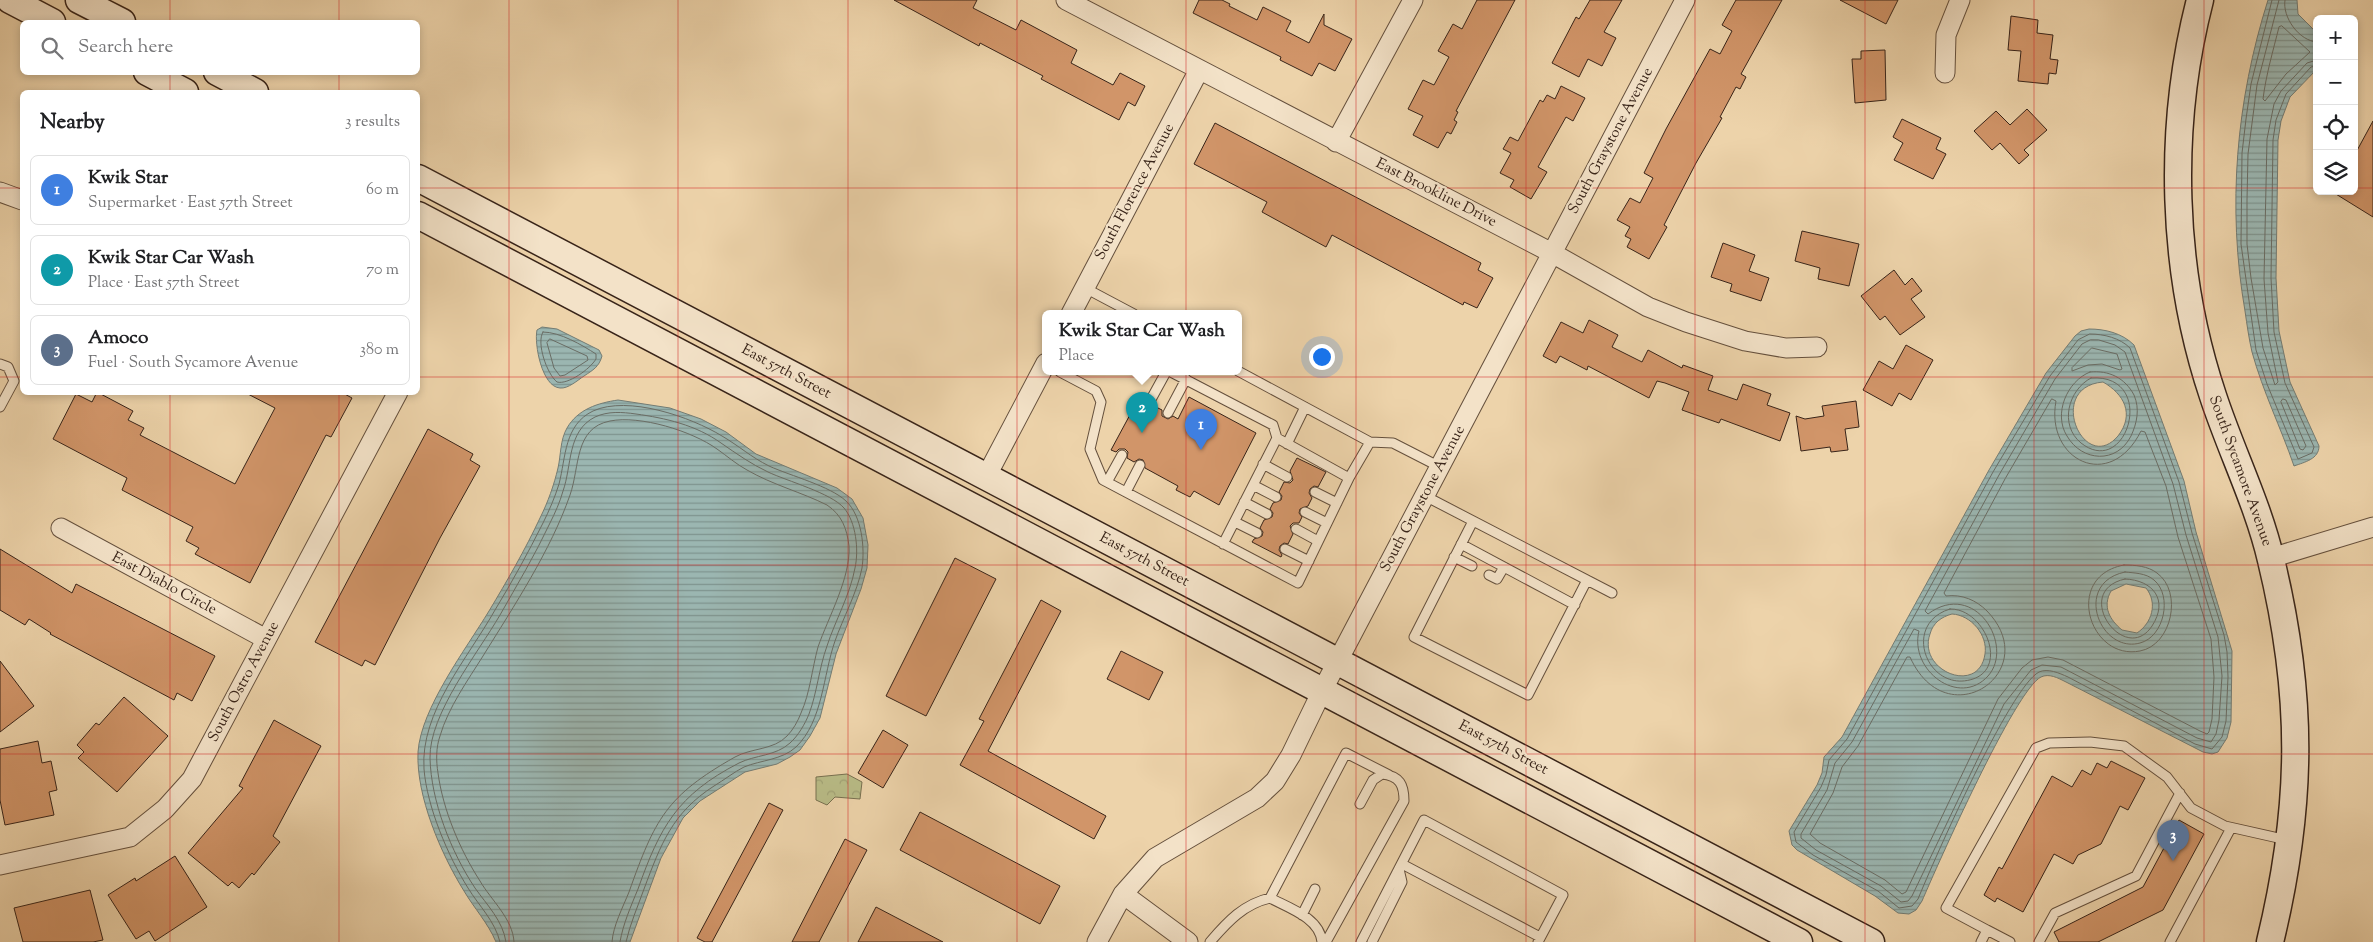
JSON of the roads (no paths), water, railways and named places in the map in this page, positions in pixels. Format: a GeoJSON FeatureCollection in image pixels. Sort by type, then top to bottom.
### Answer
{"type":"FeatureCollection","features":[{"type":"Feature","properties":{"kind":"main road"},"geometry":{"type":"LineString","coordinates":[[10,0],[48,20]]}},
{"type":"Feature","properties":{"kind":"main road"},"geometry":{"type":"LineString","coordinates":[[79,0],[118,20]]}},
{"type":"Feature","properties":{"kind":"main road","name":"South Sycamore Avenue"},"geometry":{"type":"LineString","coordinates":[[2200,0],[2189,58],[2180,143],[2180,202],[2187,286],[2207,378],[2271,558],[2290,659],[2295,711],[2296,776],[2291,841],[2270,942]]}},
{"type":"Feature","properties":{"kind":"main road"},"geometry":{"type":"LineString","coordinates":[[153,75],[181,90]]}},
{"type":"Feature","properties":{"kind":"main road"},"geometry":{"type":"LineString","coordinates":[[223,75],[251,90]]}},
{"type":"Feature","properties":{"kind":"main road","name":"East 57th Street"},"geometry":{"type":"LineString","coordinates":[[420,179],[1871,942]]}},
{"type":"Feature","properties":{"kind":"main road"},"geometry":{"type":"LineString","coordinates":[[420,216],[1799,942]]}},
{"type":"Feature","properties":{"kind":"street","name":"East Brookline Drive"},"geometry":{"type":"LineString","coordinates":[[1066,0],[1552,253],[1648,307],[1686,322],[1745,341],[1786,348],[1817,347]]}},
{"type":"Feature","properties":{"kind":"street"},"geometry":{"type":"LineString","coordinates":[[1336,142],[1413,0]]}},
{"type":"Feature","properties":{"kind":"street","name":"South Graystone Avenue"},"geometry":{"type":"LineString","coordinates":[[1096,942],[1123,894],[1155,858],[1257,798],[1275,782],[1291,755],[1337,661],[1685,0]]}},
{"type":"Feature","properties":{"kind":"street"},"geometry":{"type":"LineString","coordinates":[[1945,73],[1946,35],[1960,0]]}},
{"type":"Feature","properties":{"kind":"street","name":"South Florence Avenue"},"geometry":{"type":"LineString","coordinates":[[1073,310],[1199,70]]}},
{"type":"Feature","properties":{"kind":"street"},"geometry":{"type":"LineString","coordinates":[[0,192],[20,199]]}},
{"type":"Feature","properties":{"kind":"street"},"geometry":{"type":"LineString","coordinates":[[986,477],[1042,371]]}},
{"type":"Feature","properties":{"kind":"street","name":"South Ostro Avenue"},"geometry":{"type":"LineString","coordinates":[[0,865],[130,837],[165,809],[192,779],[396,395]]}},
{"type":"Feature","properties":{"kind":"street","name":"East Diablo Circle"},"geometry":{"type":"LineString","coordinates":[[61,528],[266,639]]}},
{"type":"Feature","properties":{"kind":"street"},"geometry":{"type":"LineString","coordinates":[[2271,558],[2373,528]]}},
{"type":"Feature","properties":{"kind":"street"},"geometry":{"type":"LineString","coordinates":[[1123,894],[1188,942]]}},
{"type":"Feature","properties":{"kind":"lane"},"geometry":{"type":"LineString","coordinates":[[1085,288],[1126,310]]}},
{"type":"Feature","properties":{"kind":"lane"},"geometry":{"type":"LineString","coordinates":[[0,364],[8,368],[14,381],[0,407]]}},
{"type":"Feature","properties":{"kind":"lane"},"geometry":{"type":"LineString","coordinates":[[1242,373],[1370,442],[1393,442],[1440,467]]}},
{"type":"Feature","properties":{"kind":"lane"},"geometry":{"type":"LineString","coordinates":[[1066,375],[1096,391],[1101,402],[1090,449],[1103,480],[1298,583],[1349,478],[1370,442]]}},
{"type":"Feature","properties":{"kind":"lane"},"geometry":{"type":"LineString","coordinates":[[1149,403],[1164,375]]}},
{"type":"Feature","properties":{"kind":"lane"},"geometry":{"type":"LineString","coordinates":[[1177,375],[1273,425],[1277,438],[1349,478]]}},
{"type":"Feature","properties":{"kind":"lane"},"geometry":{"type":"LineString","coordinates":[[1168,413],[1186,379]]}},
{"type":"Feature","properties":{"kind":"lane"},"geometry":{"type":"LineString","coordinates":[[1287,444],[1305,407]]}},
{"type":"Feature","properties":{"kind":"lane"},"geometry":{"type":"LineString","coordinates":[[1224,544],[1277,438]]}},
{"type":"Feature","properties":{"kind":"lane"},"geometry":{"type":"LineString","coordinates":[[1107,482],[1122,455]]}},
{"type":"Feature","properties":{"kind":"lane"},"geometry":{"type":"LineString","coordinates":[[1263,464],[1287,477]]}},
{"type":"Feature","properties":{"kind":"lane"},"geometry":{"type":"LineString","coordinates":[[1126,492],[1140,465]]}},
{"type":"Feature","properties":{"kind":"lane"},"geometry":{"type":"LineString","coordinates":[[1253,485],[1276,497]]}},
{"type":"Feature","properties":{"kind":"lane"},"geometry":{"type":"LineString","coordinates":[[1315,492],[1337,503]]}},
{"type":"Feature","properties":{"kind":"lane"},"geometry":{"type":"LineString","coordinates":[[1425,496],[1612,593]]}},
{"type":"Feature","properties":{"kind":"lane"},"geometry":{"type":"LineString","coordinates":[[1244,502],[1267,514]]}},
{"type":"Feature","properties":{"kind":"lane"},"geometry":{"type":"LineString","coordinates":[[1305,512],[1327,523]]}},
{"type":"Feature","properties":{"kind":"lane"},"geometry":{"type":"LineString","coordinates":[[1473,521],[1414,637],[1528,696],[1587,580]]}},
{"type":"Feature","properties":{"kind":"lane"},"geometry":{"type":"LineString","coordinates":[[1235,522],[1257,534]]}},
{"type":"Feature","properties":{"kind":"lane"},"geometry":{"type":"LineString","coordinates":[[1296,529],[1318,541]]}},
{"type":"Feature","properties":{"kind":"lane"},"geometry":{"type":"LineString","coordinates":[[1461,544],[1575,605]]}},
{"type":"Feature","properties":{"kind":"lane"},"geometry":{"type":"LineString","coordinates":[[1285,549],[1309,561]]}},
{"type":"Feature","properties":{"kind":"lane"},"geometry":{"type":"LineString","coordinates":[[1454,557],[1472,566]]}},
{"type":"Feature","properties":{"kind":"lane"},"geometry":{"type":"LineString","coordinates":[[1489,575],[1497,579],[1504,567]]}},
{"type":"Feature","properties":{"kind":"lane"},"geometry":{"type":"LineString","coordinates":[[2010,942],[1946,908],[2036,748],[2050,743],[2090,742],[2124,746],[2167,777],[2191,808],[2231,828],[2291,841]]}},
{"type":"Feature","properties":{"kind":"lane"},"geometry":{"type":"LineString","coordinates":[[1270,898],[1346,753],[1400,782],[1403,787],[1404,802],[1326,942]]}},
{"type":"Feature","properties":{"kind":"lane"},"geometry":{"type":"LineString","coordinates":[[1360,804],[1377,776],[1382,774],[1390,775]]}},
{"type":"Feature","properties":{"kind":"lane"},"geometry":{"type":"LineString","coordinates":[[2039,942],[2055,913],[2136,876],[2180,793]]}},
{"type":"Feature","properties":{"kind":"lane"},"geometry":{"type":"LineString","coordinates":[[1361,942],[1400,866],[1424,820],[1562,895],[1538,941],[1400,866]]}},
{"type":"Feature","properties":{"kind":"lane"},"geometry":{"type":"LineString","coordinates":[[2170,942],[2231,828]]}},
{"type":"Feature","properties":{"kind":"lane"},"geometry":{"type":"LineString","coordinates":[[1372,942],[1402,882],[1400,866]]}},
{"type":"Feature","properties":{"kind":"lane"},"geometry":{"type":"LineString","coordinates":[[1302,915],[1315,889]]}},
{"type":"Feature","properties":{"kind":"lane"},"geometry":{"type":"LineString","coordinates":[[1210,942],[1224,925],[1253,902],[1270,898],[1302,915],[1319,930],[1322,942]]}},
{"type":"Feature","properties":{"kind":"lane"},"geometry":{"type":"LineString","coordinates":[[1981,942],[1987,930]]}},
{"type":"Feature","properties":{"kind":"water"},"geometry":{"type":"Polygon","coordinates":[[[2268,0],[2297,0],[2298,14],[2313,29],[2313,73],[2290,97],[2281,121],[2278,140],[2276,278],[2279,331],[2290,382],[2319,446],[2314,457],[2294,466],[2261,381],[2252,352],[2247,327],[2236,233],[2238,154],[2242,115],[2257,38],[2268,0]]]}},
{"type":"Feature","properties":{"kind":"water"},"geometry":{"type":"Polygon","coordinates":[[[542,327],[557,329],[599,350],[602,356],[597,366],[570,386],[560,388],[554,386],[544,373],[538,354],[536,336],[537,330],[542,327]]]}},
{"type":"Feature","properties":{"kind":"water"},"geometry":{"type":"Polygon","coordinates":[[[2089,329],[2107,331],[2124,337],[2134,345],[2184,481],[2196,532],[2232,651],[2231,722],[2227,738],[2218,752],[2212,754],[2203,752],[2060,679],[2050,676],[2041,677],[2029,689],[1996,744],[1959,818],[1922,901],[1916,910],[1909,914],[1898,913],[1875,896],[1797,850],[1792,845],[1789,831],[1817,785],[1822,773],[1824,757],[1842,737],[1989,470],[2046,373],[2081,331],[2089,329]],[[2103,382],[2086,387],[2076,398],[2073,412],[2076,426],[2083,438],[2093,445],[2105,445],[2118,436],[2126,420],[2125,405],[2117,392],[2103,382]],[[2126,584],[2111,591],[2108,597],[2107,608],[2114,622],[2122,630],[2137,633],[2146,624],[2152,612],[2150,594],[2146,588],[2126,584]],[[1948,615],[1938,621],[1931,630],[1928,647],[1932,659],[1940,668],[1950,674],[1962,676],[1972,674],[1980,667],[1985,654],[1984,640],[1972,622],[1959,615],[1948,615]]]}},
{"type":"Feature","properties":{"kind":"water"},"geometry":{"type":"Polygon","coordinates":[[[618,400],[670,408],[701,419],[726,432],[756,454],[837,488],[852,499],[863,518],[868,545],[867,568],[836,654],[820,718],[810,736],[800,750],[790,757],[777,764],[745,772],[700,801],[683,818],[661,858],[630,942],[496,942],[455,876],[432,824],[421,787],[418,769],[421,735],[427,717],[446,679],[489,611],[522,554],[543,512],[555,481],[562,443],[567,428],[577,416],[589,408],[618,400]]]}},
{"type":"Feature","properties":{"kind":"place","name":"Kwik Star Car Wash"},"geometry":{"type":"Point","coordinates":[1142,433]}},
{"type":"Feature","properties":{"kind":"place","name":"Kwik Star"},"geometry":{"type":"Point","coordinates":[1201,450]}},
{"type":"Feature","properties":{"kind":"place","name":"Amoco"},"geometry":{"type":"Point","coordinates":[2173,861]}}]}
